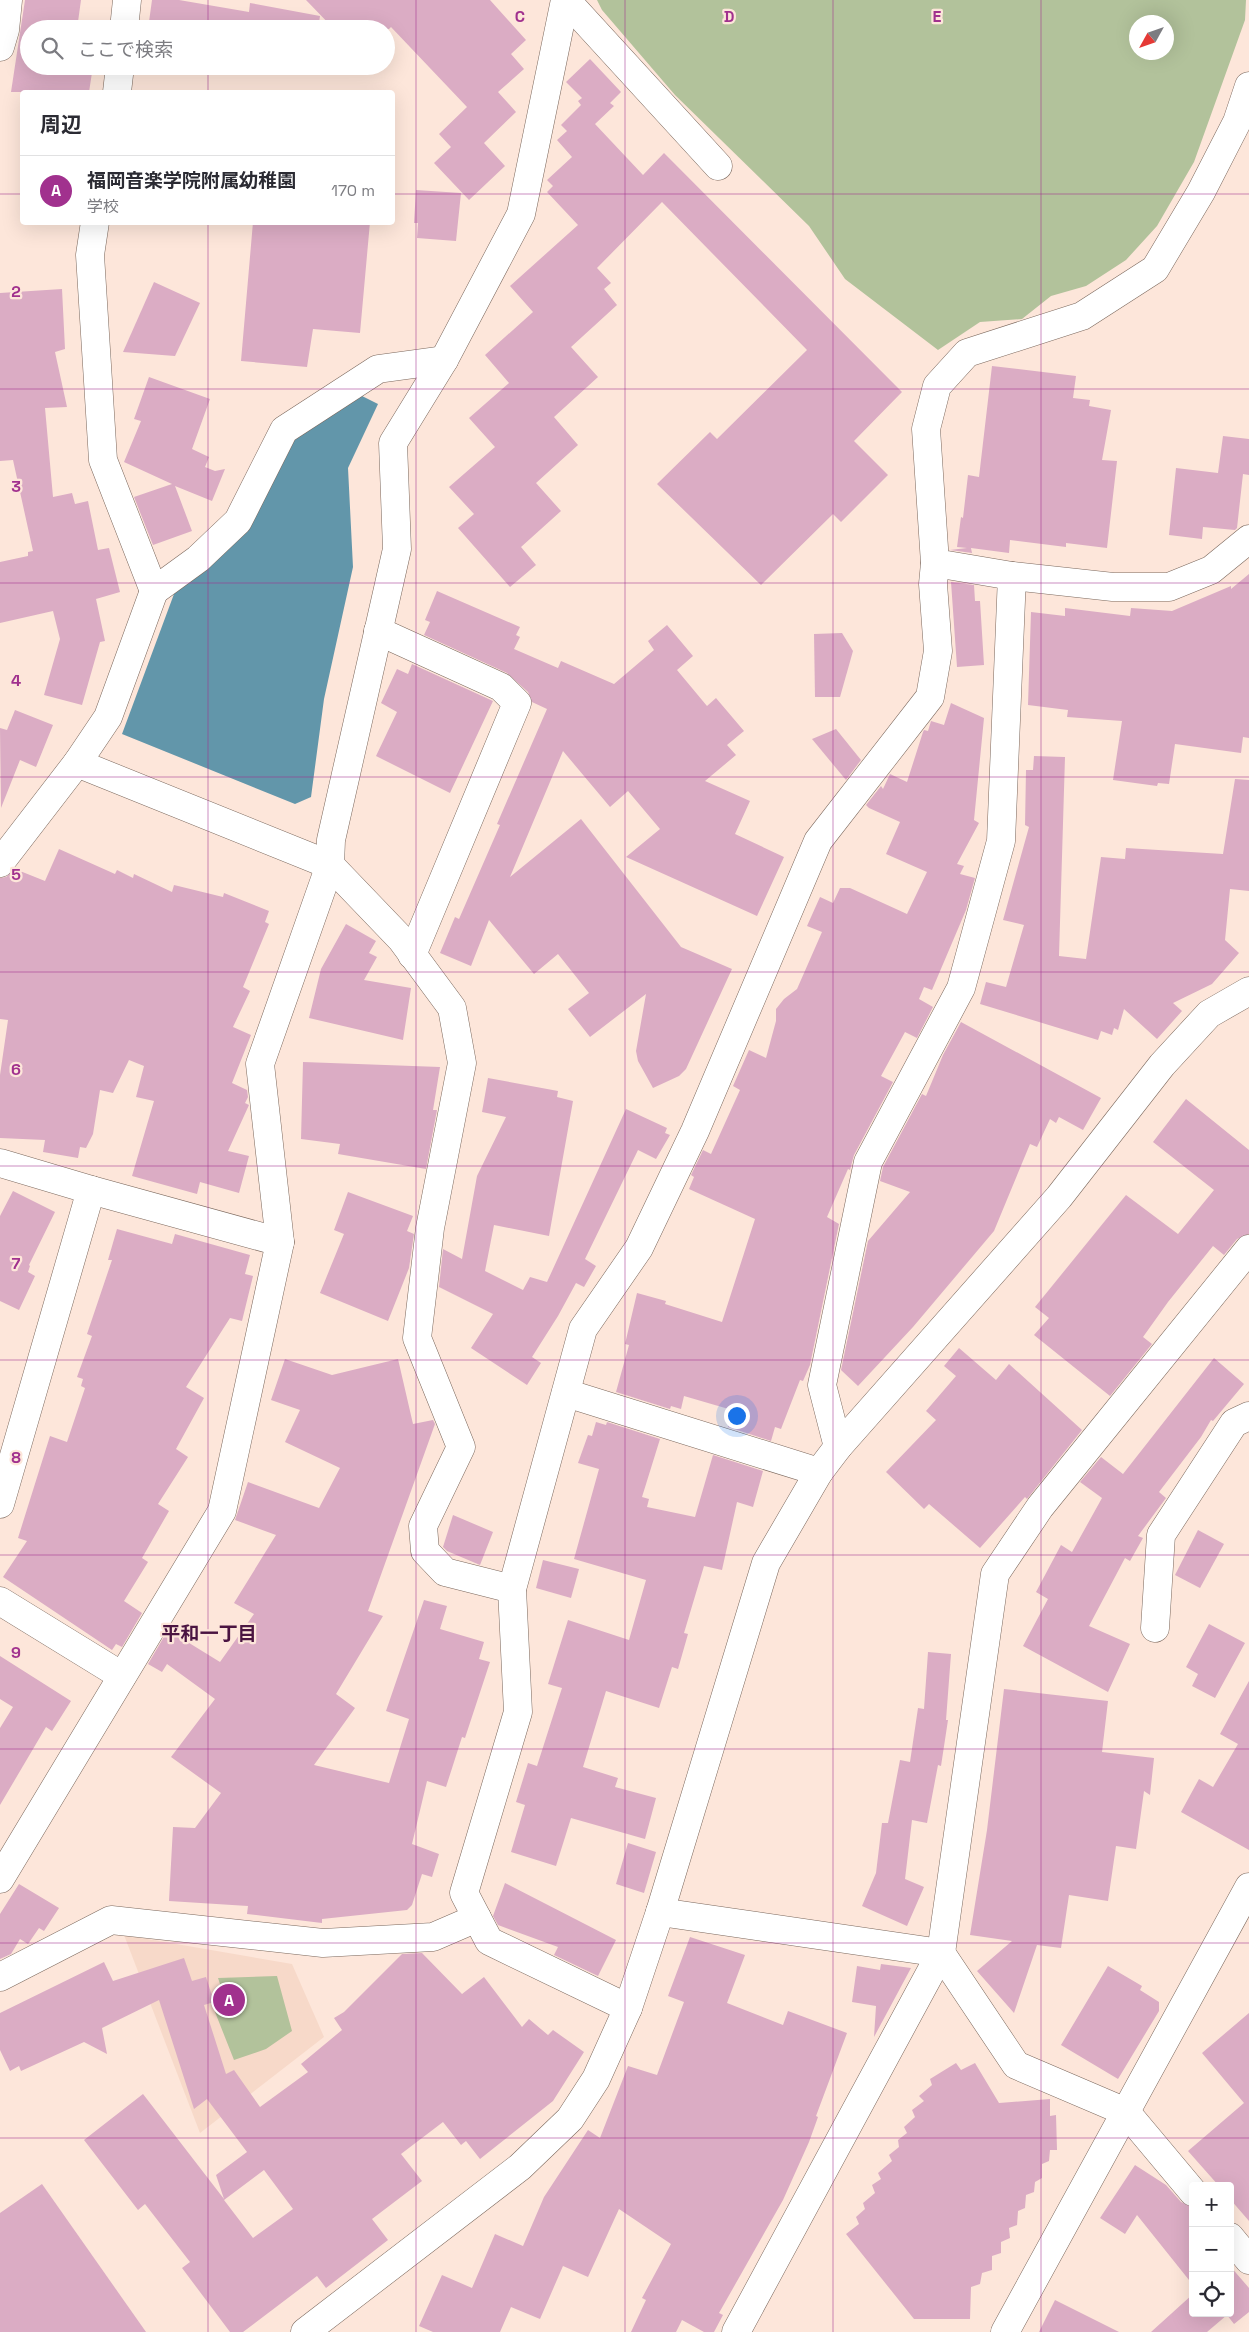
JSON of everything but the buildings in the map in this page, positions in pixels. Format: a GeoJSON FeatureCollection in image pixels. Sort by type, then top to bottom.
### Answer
{"type":"FeatureCollection","features":[{"type":"Feature","properties":{"kind":"street"},"geometry":{"type":"LineString","coordinates":[[0,46],[8,0]]}},
{"type":"Feature","properties":{"kind":"street"},"geometry":{"type":"LineString","coordinates":[[125,20],[127,0]]}},
{"type":"Feature","properties":{"kind":"street"},"geometry":{"type":"LineString","coordinates":[[566,0],[718,166]]}},
{"type":"Feature","properties":{"kind":"street"},"geometry":{"type":"LineString","coordinates":[[0,1879],[222,1512],[280,1242],[260,1064],[330,864],[331,840],[397,549],[393,443],[444,360],[521,214],[566,0]]}},
{"type":"Feature","properties":{"kind":"street"},"geometry":{"type":"LineString","coordinates":[[117,90],[119,75]]}},
{"type":"Feature","properties":{"kind":"street"},"geometry":{"type":"LineString","coordinates":[[628,2008],[489,1941],[464,1893],[518,1712],[512,1589],[583,1329],[639,1248],[695,1130],[818,841],[930,697],[938,651],[933,584],[935,562],[926,429],[937,386],[967,353],[1082,316],[1155,268],[1201,192],[1237,122],[1249,86]]}},
{"type":"Feature","properties":{"kind":"street"},"geometry":{"type":"LineString","coordinates":[[95,225],[90,255],[103,460],[154,591]]}},
{"type":"Feature","properties":{"kind":"street"},"geometry":{"type":"LineString","coordinates":[[0,863],[77,763],[108,717],[154,591],[198,559],[238,521],[284,430],[378,368],[444,360]]}},
{"type":"Feature","properties":{"kind":"street"},"geometry":{"type":"LineString","coordinates":[[935,562],[1012,576],[1113,587],[1169,587],[1211,570],[1249,539]]}},
{"type":"Feature","properties":{"kind":"street"},"geometry":{"type":"LineString","coordinates":[[838,1447],[822,1385],[868,1162],[961,988],[1001,841],[1012,576]]}},
{"type":"Feature","properties":{"kind":"street"},"geometry":{"type":"LineString","coordinates":[[378,631],[501,687],[517,703],[412,955]]}},
{"type":"Feature","properties":{"kind":"street"},"geometry":{"type":"LineString","coordinates":[[77,763],[330,864],[400,939],[452,1008],[462,1063],[430,1228],[417,1338],[462,1447],[423,1526],[425,1551],[445,1572],[512,1589]]}},
{"type":"Feature","properties":{"kind":"street"},"geometry":{"type":"LineString","coordinates":[[316,2330],[520,2167],[570,2119],[596,2079],[628,2008],[660,1912],[766,1563],[819,1472],[838,1447],[1059,1197],[1162,1065],[1209,1014],[1249,991]]}},
{"type":"Feature","properties":{"kind":"street"},"geometry":{"type":"LineString","coordinates":[[0,1163],[280,1242]]}},
{"type":"Feature","properties":{"kind":"street"},"geometry":{"type":"LineString","coordinates":[[0,1504],[91,1190]]}},
{"type":"Feature","properties":{"kind":"street"},"geometry":{"type":"LineString","coordinates":[[736,2332],[940,1953],[995,1574],[1040,1507],[1249,1249]]}},
{"type":"Feature","properties":{"kind":"street"},"geometry":{"type":"LineString","coordinates":[[566,1393],[819,1472]]}},
{"type":"Feature","properties":{"kind":"street"},"geometry":{"type":"LineString","coordinates":[[1155,1628],[1161,1535],[1234,1423],[1249,1416]]}},
{"type":"Feature","properties":{"kind":"street"},"geometry":{"type":"LineString","coordinates":[[0,1602],[122,1676]]}},
{"type":"Feature","properties":{"kind":"street"},"geometry":{"type":"LineString","coordinates":[[1005,2332],[1245,1900]]}},
{"type":"Feature","properties":{"kind":"street"},"geometry":{"type":"LineString","coordinates":[[660,1912],[940,1953],[1016,2065],[1126,2112],[1189,2187]]}},
{"type":"Feature","properties":{"kind":"street"},"geometry":{"type":"LineString","coordinates":[[0,1977],[111,1920],[323,1943],[433,1937],[477,1918]]}},
{"type":"Feature","properties":{"kind":"street"},"geometry":{"type":"LineString","coordinates":[[1234,2242],[1249,2260]]}},
{"type":"Feature","properties":{"kind":"shaded area"},"geometry":{"type":"Polygon","coordinates":[[[124,1935],[292,1964],[324,2037],[200,2133],[124,1935]]]}},
{"type":"Feature","properties":{"kind":"green space"},"geometry":{"type":"Polygon","coordinates":[[[597,0],[1246,0],[1245,20],[1194,162],[1157,226],[1126,260],[1086,286],[1051,296],[1022,319],[980,322],[938,350],[845,279],[809,226],[675,95],[602,10],[597,0]]]}},
{"type":"Feature","properties":{"kind":"green space"},"geometry":{"type":"Polygon","coordinates":[[[277,1976],[292,2031],[266,2049],[234,2060],[215,2012],[228,2008],[218,1978],[277,1976]]]}},
{"type":"Feature","properties":{"kind":"water"},"geometry":{"type":"Polygon","coordinates":[[[358,394],[378,404],[348,468],[353,567],[324,699],[311,797],[295,804],[122,734],[174,594],[250,525],[296,434],[358,394]]]}},
{"type":"Feature","properties":{"kind":"place","name":"福岡音楽学院附属幼稚園"},"geometry":{"type":"Point","coordinates":[229,2000]}},
{"type":"Feature","properties":{"kind":"district","name":"平和一丁目"},"geometry":{"type":"Point","coordinates":[209,1633]}}]}
